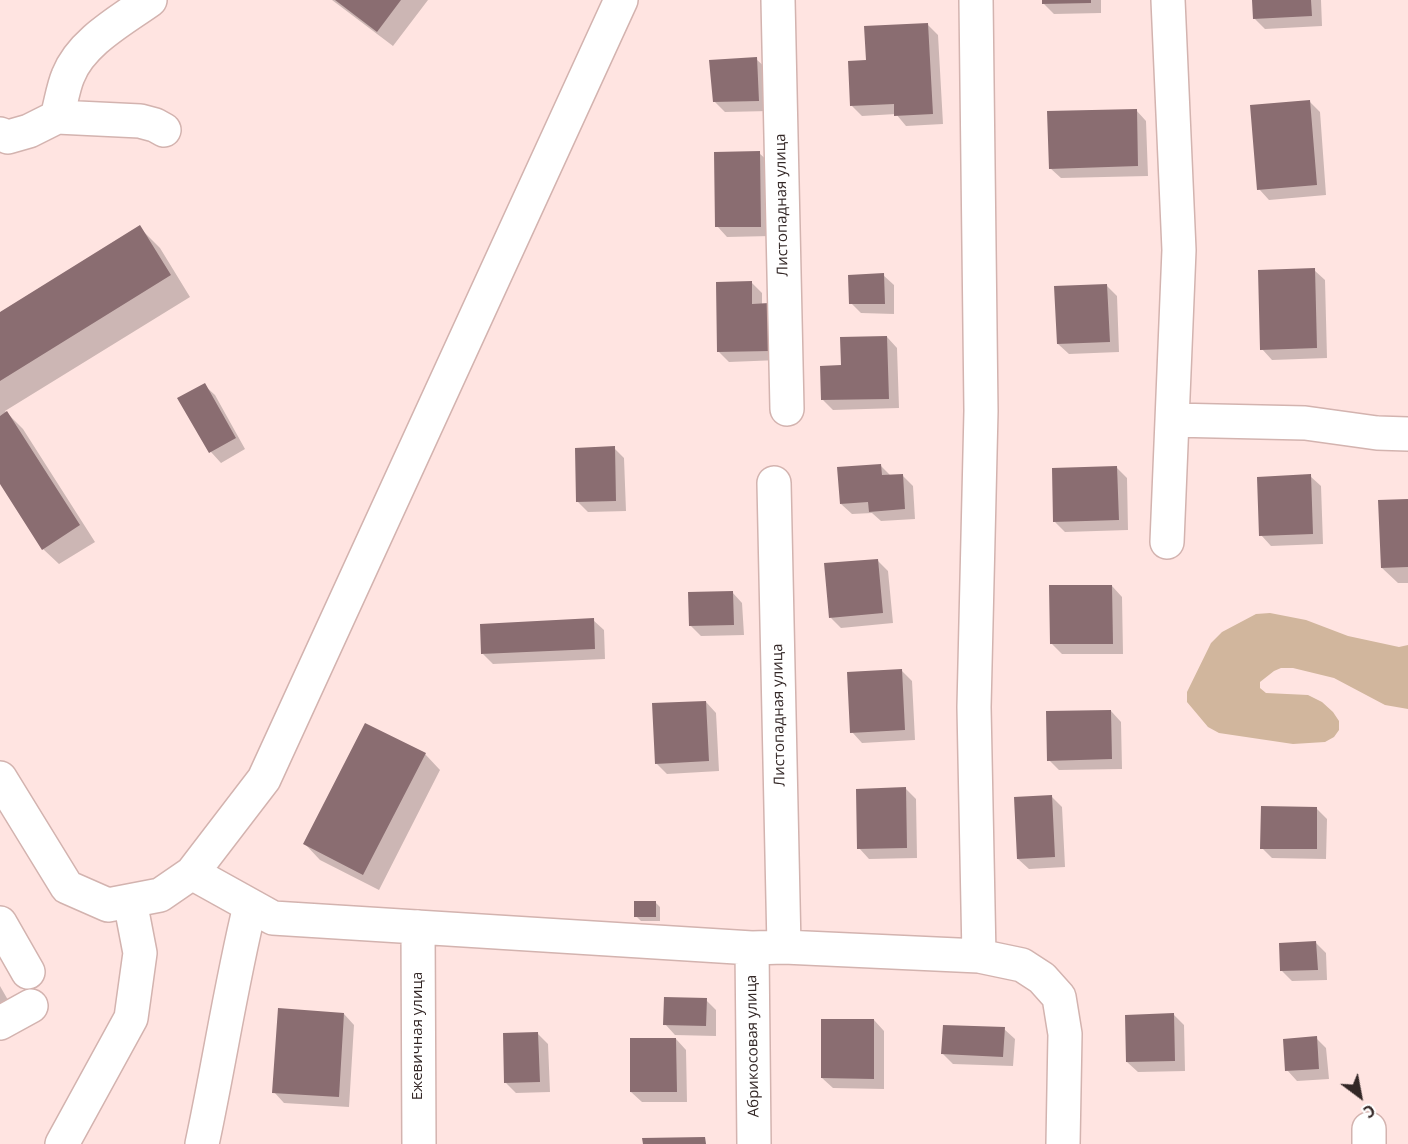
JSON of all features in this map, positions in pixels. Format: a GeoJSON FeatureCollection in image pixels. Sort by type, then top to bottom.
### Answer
{"type":"FeatureCollection","features":[{"type":"Feature","properties":{"kind":"street"},"geometry":{"type":"LineString","coordinates":[[57,117],[68,76],[77,59],[92,42],[150,0]]}},
{"type":"Feature","properties":{"kind":"street"},"geometry":{"type":"LineString","coordinates":[[0,778],[67,887],[108,905],[160,895],[192,873],[264,779],[621,0]]}},
{"type":"Feature","properties":{"kind":"street","name":"Листопадная улица"},"geometry":{"type":"LineString","coordinates":[[778,0],[787,409]]}},
{"type":"Feature","properties":{"kind":"street"},"geometry":{"type":"LineString","coordinates":[[976,0],[981,389],[974,707],[978,956]]}},
{"type":"Feature","properties":{"kind":"street"},"geometry":{"type":"LineString","coordinates":[[1167,542],[1179,250],[1168,0]]}},
{"type":"Feature","properties":{"kind":"street"},"geometry":{"type":"LineString","coordinates":[[0,134],[8,137],[30,131],[57,117],[141,121],[164,130]]}},
{"type":"Feature","properties":{"kind":"street"},"geometry":{"type":"LineString","coordinates":[[1172,420],[1305,423],[1377,433],[1408,434]]}},
{"type":"Feature","properties":{"kind":"street","name":"Листопадная улица"},"geometry":{"type":"LineString","coordinates":[[768,948],[774,483]]}},
{"type":"Feature","properties":{"kind":"street"},"geometry":{"type":"LineString","coordinates":[[192,873],[273,918],[768,948],[978,956],[1022,965],[1042,978],[1059,997],[1065,1034],[1063,1144]]}},
{"type":"Feature","properties":{"kind":"street"},"geometry":{"type":"LineString","coordinates":[[62,1144],[131,1018],[140,954],[130,901]]}},
{"type":"Feature","properties":{"kind":"street"},"geometry":{"type":"LineString","coordinates":[[202,1144],[238,954],[250,906]]}},
{"type":"Feature","properties":{"kind":"street"},"geometry":{"type":"LineString","coordinates":[[0,923],[28,972]]}},
{"type":"Feature","properties":{"kind":"street","name":"Ежевичная улица"},"geometry":{"type":"LineString","coordinates":[[417,927],[419,1144]]}},
{"type":"Feature","properties":{"kind":"street","name":"Абрикосовая улица"},"geometry":{"type":"LineString","coordinates":[[754,1144],[768,948]]}},
{"type":"Feature","properties":{"kind":"street"},"geometry":{"type":"LineString","coordinates":[[0,1023],[31,1006]]}},
{"type":"Feature","properties":{"kind":"shaded area"},"geometry":{"type":"Polygon","coordinates":[[[1270,613],[1306,620],[1348,636],[1399,647],[1408,645],[1408,709],[1385,705],[1334,678],[1293,668],[1281,668],[1260,682],[1260,688],[1266,693],[1308,695],[1322,702],[1339,721],[1339,730],[1334,737],[1325,742],[1293,744],[1219,733],[1208,727],[1187,702],[1187,692],[1211,643],[1222,632],[1256,614],[1270,613]]]}},
{"type":"Feature","properties":{"kind":"building"},"geometry":{"type":"Polygon","coordinates":[[[335,0],[401,0],[377,32],[335,0]]]}},
{"type":"Feature","properties":{"kind":"building"},"geometry":{"type":"Polygon","coordinates":[[[1042,0],[1091,0],[1091,3],[1042,4],[1042,0]]]}},
{"type":"Feature","properties":{"kind":"building"},"geometry":{"type":"Polygon","coordinates":[[[1252,0],[1311,0],[1312,16],[1253,19],[1252,0]]]}},
{"type":"Feature","properties":{"kind":"building"},"geometry":{"type":"Polygon","coordinates":[[[928,23],[933,114],[894,116],[894,104],[850,106],[848,61],[866,60],[864,26],[928,23]]]}},
{"type":"Feature","properties":{"kind":"building"},"geometry":{"type":"Polygon","coordinates":[[[757,57],[759,101],[713,102],[709,60],[757,57]]]}},
{"type":"Feature","properties":{"kind":"building"},"geometry":{"type":"Polygon","coordinates":[[[1310,100],[1317,185],[1257,190],[1250,105],[1310,100]]]}},
{"type":"Feature","properties":{"kind":"building"},"geometry":{"type":"Polygon","coordinates":[[[1137,109],[1138,166],[1049,169],[1047,111],[1137,109]]]}},
{"type":"Feature","properties":{"kind":"building"},"geometry":{"type":"Polygon","coordinates":[[[760,151],[761,227],[715,227],[714,152],[760,151]]]}},
{"type":"Feature","properties":{"kind":"building"},"geometry":{"type":"Polygon","coordinates":[[[140,225],[171,275],[0,381],[0,312],[140,225]]]}},
{"type":"Feature","properties":{"kind":"building"},"geometry":{"type":"Polygon","coordinates":[[[1315,268],[1317,348],[1260,350],[1258,270],[1315,268]]]}},
{"type":"Feature","properties":{"kind":"building"},"geometry":{"type":"Polygon","coordinates":[[[884,273],[885,304],[849,304],[848,275],[884,273]]]}},
{"type":"Feature","properties":{"kind":"building"},"geometry":{"type":"Polygon","coordinates":[[[752,281],[752,304],[769,303],[770,351],[717,352],[716,282],[752,281]]]}},
{"type":"Feature","properties":{"kind":"building"},"geometry":{"type":"Polygon","coordinates":[[[1107,284],[1110,342],[1057,344],[1054,286],[1107,284]]]}},
{"type":"Feature","properties":{"kind":"building"},"geometry":{"type":"Polygon","coordinates":[[[887,336],[889,399],[821,400],[820,366],[841,365],[840,337],[887,336]]]}},
{"type":"Feature","properties":{"kind":"building"},"geometry":{"type":"Polygon","coordinates":[[[205,383],[236,438],[209,453],[177,398],[205,383]]]}},
{"type":"Feature","properties":{"kind":"building"},"geometry":{"type":"Polygon","coordinates":[[[7,411],[80,525],[42,550],[0,484],[0,416],[7,411]]]}},
{"type":"Feature","properties":{"kind":"building"},"geometry":{"type":"Polygon","coordinates":[[[615,446],[616,501],[576,502],[575,448],[615,446]]]}},
{"type":"Feature","properties":{"kind":"building"},"geometry":{"type":"Polygon","coordinates":[[[881,464],[882,475],[903,474],[905,509],[869,512],[868,502],[840,504],[837,467],[881,464]]]}},
{"type":"Feature","properties":{"kind":"building"},"geometry":{"type":"Polygon","coordinates":[[[1117,466],[1119,520],[1053,522],[1052,468],[1117,466]]]}},
{"type":"Feature","properties":{"kind":"building"},"geometry":{"type":"Polygon","coordinates":[[[1311,474],[1313,534],[1259,536],[1257,477],[1311,474]]]}},
{"type":"Feature","properties":{"kind":"building"},"geometry":{"type":"Polygon","coordinates":[[[1408,499],[1408,567],[1381,568],[1378,500],[1408,499]]]}},
{"type":"Feature","properties":{"kind":"building"},"geometry":{"type":"Polygon","coordinates":[[[878,559],[883,613],[829,618],[824,563],[878,559]]]}},
{"type":"Feature","properties":{"kind":"building"},"geometry":{"type":"Polygon","coordinates":[[[1049,585],[1112,585],[1113,644],[1050,644],[1049,585]]]}},
{"type":"Feature","properties":{"kind":"building"},"geometry":{"type":"Polygon","coordinates":[[[733,591],[734,625],[689,626],[688,592],[733,591]]]}},
{"type":"Feature","properties":{"kind":"building"},"geometry":{"type":"Polygon","coordinates":[[[594,618],[595,649],[481,654],[480,624],[594,618]]]}},
{"type":"Feature","properties":{"kind":"building"},"geometry":{"type":"Polygon","coordinates":[[[902,669],[905,730],[850,733],[847,672],[902,669]]]}},
{"type":"Feature","properties":{"kind":"building"},"geometry":{"type":"Polygon","coordinates":[[[706,701],[709,761],[655,764],[652,703],[706,701]]]}},
{"type":"Feature","properties":{"kind":"building"},"geometry":{"type":"Polygon","coordinates":[[[1111,710],[1112,759],[1047,761],[1046,711],[1111,710]]]}},
{"type":"Feature","properties":{"kind":"building"},"geometry":{"type":"Polygon","coordinates":[[[365,723],[426,753],[363,875],[303,844],[365,723]]]}},
{"type":"Feature","properties":{"kind":"building"},"geometry":{"type":"Polygon","coordinates":[[[906,787],[907,848],[857,849],[856,789],[906,787]]]}},
{"type":"Feature","properties":{"kind":"building"},"geometry":{"type":"Polygon","coordinates":[[[1052,795],[1055,857],[1017,859],[1014,797],[1052,795]]]}},
{"type":"Feature","properties":{"kind":"building"},"geometry":{"type":"Polygon","coordinates":[[[1261,806],[1317,807],[1317,849],[1260,849],[1261,806]]]}},
{"type":"Feature","properties":{"kind":"building"},"geometry":{"type":"Polygon","coordinates":[[[634,901],[656,901],[656,917],[634,917],[634,901]]]}},
{"type":"Feature","properties":{"kind":"building"},"geometry":{"type":"Polygon","coordinates":[[[1316,941],[1318,970],[1280,971],[1279,943],[1316,941]]]}},
{"type":"Feature","properties":{"kind":"building"},"geometry":{"type":"Polygon","coordinates":[[[664,997],[707,998],[706,1026],[663,1025],[664,997]]]}},
{"type":"Feature","properties":{"kind":"building"},"geometry":{"type":"Polygon","coordinates":[[[278,1008],[344,1013],[339,1097],[272,1093],[278,1008]]]}},
{"type":"Feature","properties":{"kind":"building"},"geometry":{"type":"Polygon","coordinates":[[[1174,1013],[1175,1061],[1126,1062],[1125,1015],[1174,1013]]]}},
{"type":"Feature","properties":{"kind":"building"},"geometry":{"type":"Polygon","coordinates":[[[821,1019],[874,1019],[874,1079],[821,1078],[821,1019]]]}},
{"type":"Feature","properties":{"kind":"building"},"geometry":{"type":"Polygon","coordinates":[[[943,1025],[1005,1027],[1003,1057],[941,1054],[943,1025]]]}},
{"type":"Feature","properties":{"kind":"building"},"geometry":{"type":"Polygon","coordinates":[[[538,1032],[540,1082],[504,1083],[503,1033],[538,1032]]]}},
{"type":"Feature","properties":{"kind":"building"},"geometry":{"type":"Polygon","coordinates":[[[1317,1036],[1319,1069],[1285,1071],[1283,1039],[1317,1036]]]}},
{"type":"Feature","properties":{"kind":"building"},"geometry":{"type":"Polygon","coordinates":[[[630,1038],[676,1038],[677,1092],[630,1092],[630,1038]]]}},
{"type":"Feature","properties":{"kind":"building"},"geometry":{"type":"Polygon","coordinates":[[[705,1137],[706,1144],[643,1144],[642,1138],[705,1137]]]}}]}
